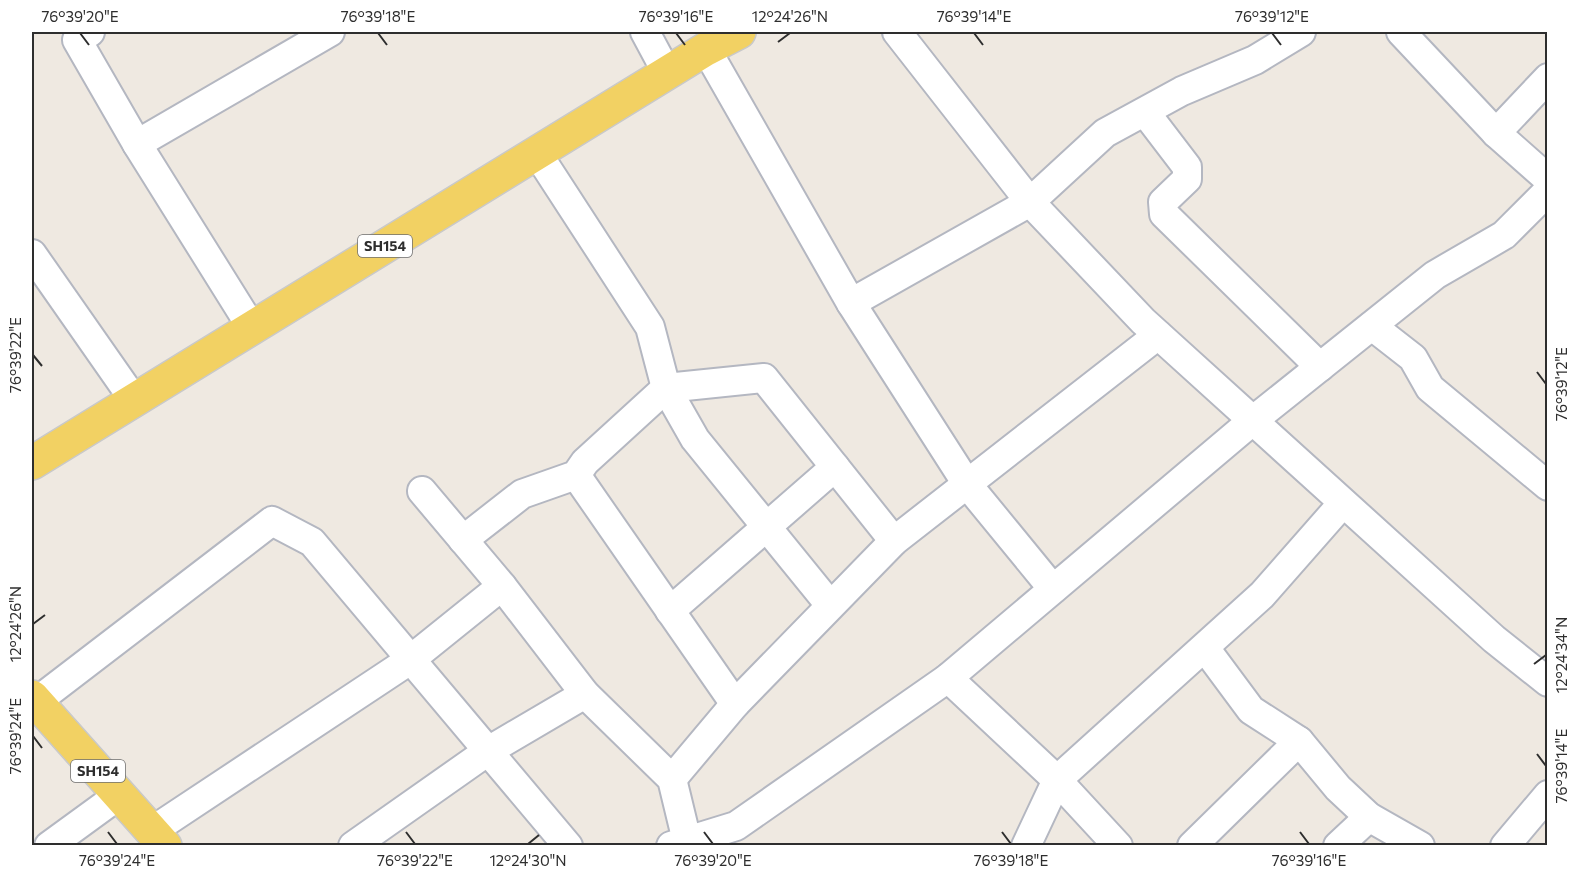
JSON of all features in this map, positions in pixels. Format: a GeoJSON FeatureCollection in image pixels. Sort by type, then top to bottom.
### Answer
{"type":"FeatureCollection","features":[{"type":"Feature","properties":{"kind":"main road","name":"SH154"},"geometry":{"type":"LineString","coordinates":[[32,464],[706,49],[740,32]]}},
{"type":"Feature","properties":{"kind":"main road","name":"SH154"},"geometry":{"type":"LineString","coordinates":[[33,701],[158,838]]}},
{"type":"Feature","properties":{"kind":"street"},"geometry":{"type":"LineString","coordinates":[[90,32],[77,40],[136,144],[252,328]]}},
{"type":"Feature","properties":{"kind":"street"},"geometry":{"type":"LineString","coordinates":[[136,144],[330,32]]}},
{"type":"Feature","properties":{"kind":"street"},"geometry":{"type":"LineString","coordinates":[[645,32],[667,73]]}},
{"type":"Feature","properties":{"kind":"street"},"geometry":{"type":"LineString","coordinates":[[897,32],[1030,202],[1158,335],[1342,504],[1494,639],[1548,682]]}},
{"type":"Feature","properties":{"kind":"street"},"geometry":{"type":"LineString","coordinates":[[851,303],[1030,202],[1105,134],[1182,91],[1255,60],[1301,32]]}},
{"type":"Feature","properties":{"kind":"street"},"geometry":{"type":"LineString","coordinates":[[1401,32],[1496,133],[1548,179]]}},
{"type":"Feature","properties":{"kind":"street"},"geometry":{"type":"LineString","coordinates":[[706,49],[851,303],[967,484],[1053,589]]}},
{"type":"Feature","properties":{"kind":"street"},"geometry":{"type":"LineString","coordinates":[[1496,133],[1548,78]]}},
{"type":"Feature","properties":{"kind":"street"},"geometry":{"type":"LineString","coordinates":[[1145,112],[1187,167],[1187,179],[1163,201],[1164,214],[1320,367]]}},
{"type":"Feature","properties":{"kind":"street"},"geometry":{"type":"LineString","coordinates":[[537,153],[650,327],[666,388],[695,439],[830,605]]}},
{"type":"Feature","properties":{"kind":"street"},"geometry":{"type":"LineString","coordinates":[[422,491],[502,586],[585,694],[672,779],[679,843],[736,826],[948,678],[1251,422],[1435,275],[1504,235],[1548,191]]}},
{"type":"Feature","properties":{"kind":"street"},"geometry":{"type":"LineString","coordinates":[[32,254],[134,400]]}},
{"type":"Feature","properties":{"kind":"street"},"geometry":{"type":"LineString","coordinates":[[1372,326],[1413,358],[1430,388],[1548,486]]}},
{"type":"Feature","properties":{"kind":"street"},"geometry":{"type":"LineString","coordinates":[[672,779],[735,704],[894,541],[1158,335]]}},
{"type":"Feature","properties":{"kind":"street"},"geometry":{"type":"LineString","coordinates":[[463,540],[522,494],[576,475],[585,462],[666,388],[765,378],[894,541]]}},
{"type":"Feature","properties":{"kind":"street"},"geometry":{"type":"LineString","coordinates":[[670,611],[768,528],[835,467]]}},
{"type":"Feature","properties":{"kind":"street"},"geometry":{"type":"LineString","coordinates":[[576,475],[735,704]]}},
{"type":"Feature","properties":{"kind":"street"},"geometry":{"type":"LineString","coordinates":[[1026,846],[1057,780],[1262,595],[1342,504]]}},
{"type":"Feature","properties":{"kind":"street"},"geometry":{"type":"LineString","coordinates":[[33,701],[272,521],[312,542],[568,846]]}},
{"type":"Feature","properties":{"kind":"street"},"geometry":{"type":"LineString","coordinates":[[158,838],[410,660],[502,586]]}},
{"type":"Feature","properties":{"kind":"street"},"geometry":{"type":"LineString","coordinates":[[1205,648],[1251,710],[1299,741],[1338,788],[1369,817],[1420,846]]}},
{"type":"Feature","properties":{"kind":"street"},"geometry":{"type":"LineString","coordinates":[[948,678],[1057,780],[1118,846]]}},
{"type":"Feature","properties":{"kind":"street"},"geometry":{"type":"LineString","coordinates":[[353,846],[488,751],[585,694]]}},
{"type":"Feature","properties":{"kind":"street"},"geometry":{"type":"LineString","coordinates":[[1192,846],[1299,741]]}},
{"type":"Feature","properties":{"kind":"street"},"geometry":{"type":"LineString","coordinates":[[49,846],[119,795]]}},
{"type":"Feature","properties":{"kind":"street"},"geometry":{"type":"LineString","coordinates":[[1505,846],[1548,795]]}},
{"type":"Feature","properties":{"kind":"street"},"geometry":{"type":"LineString","coordinates":[[1338,846],[1369,817]]}}]}
